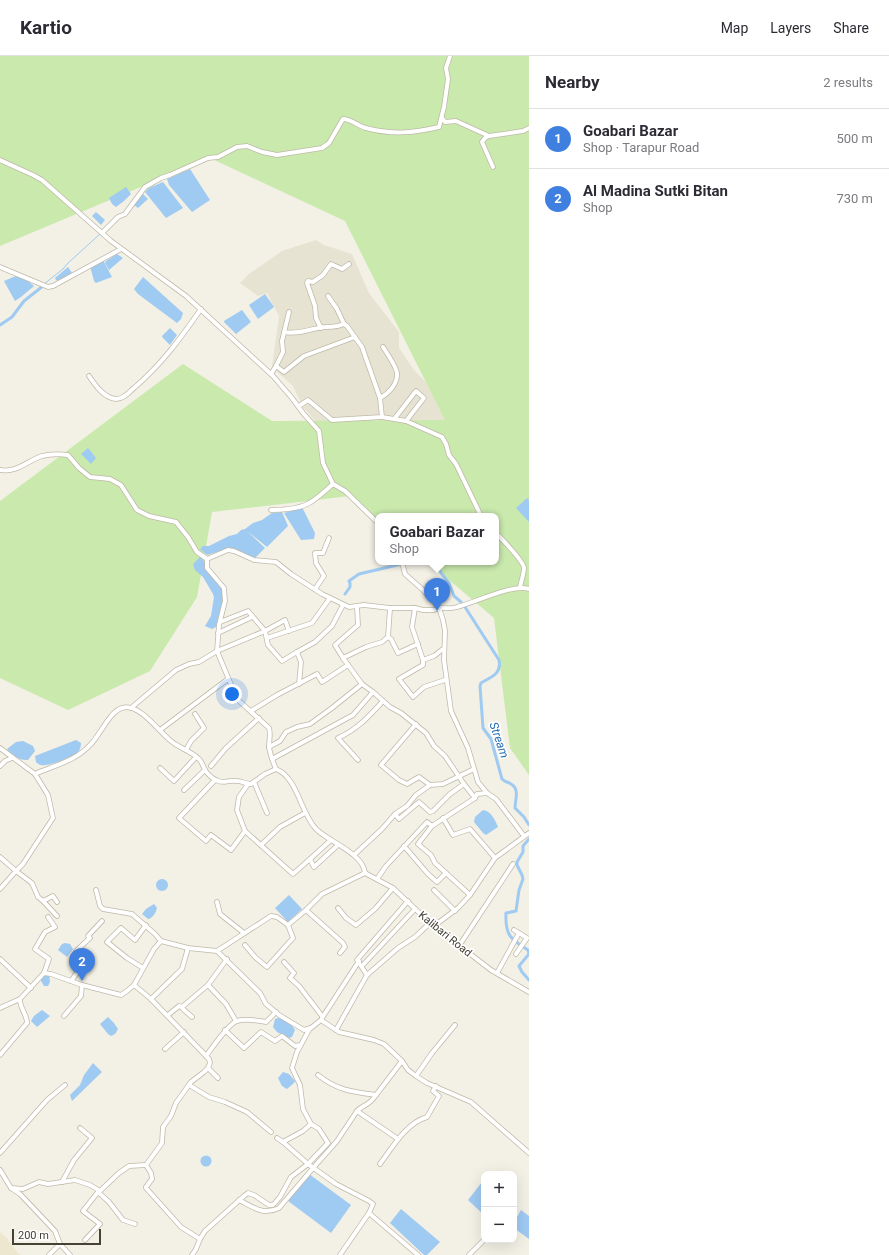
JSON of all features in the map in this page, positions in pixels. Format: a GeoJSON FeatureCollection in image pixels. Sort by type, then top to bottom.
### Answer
{"type":"FeatureCollection","features":[{"type":"Feature","properties":{"kind":"street"},"geometry":{"type":"LineString","coordinates":[[102,234],[118,217],[125,214],[145,187],[161,178],[170,176],[208,158],[218,157],[237,147],[247,146],[277,156],[322,148],[329,143],[343,119],[348,119],[365,128],[395,133],[417,132],[439,127],[442,118],[448,79],[446,68],[450,56]]}},
{"type":"Feature","properties":{"kind":"street"},"geometry":{"type":"LineString","coordinates":[[442,118],[445,122],[456,121],[489,136]]}},
{"type":"Feature","properties":{"kind":"street"},"geometry":{"type":"LineString","coordinates":[[493,167],[482,142],[485,138],[489,136],[524,131],[529,128]]}},
{"type":"Feature","properties":{"kind":"street"},"geometry":{"type":"LineString","coordinates":[[0,160],[42,180],[102,234],[186,296],[271,374],[319,431],[323,463],[333,484],[345,491],[375,519]]}},
{"type":"Feature","properties":{"kind":"street"},"geometry":{"type":"LineString","coordinates":[[0,267],[48,287],[53,286],[121,249]]}},
{"type":"Feature","properties":{"kind":"street"},"geometry":{"type":"LineString","coordinates":[[321,328],[316,318],[315,306],[307,283],[308,281],[313,282],[323,275],[331,264],[342,269],[349,264]]}},
{"type":"Feature","properties":{"kind":"street"},"geometry":{"type":"LineString","coordinates":[[328,296],[337,309],[344,324],[355,336],[362,347],[380,398],[382,417]]}},
{"type":"Feature","properties":{"kind":"street"},"geometry":{"type":"LineString","coordinates":[[89,376],[96,387],[108,396],[116,399],[123,397],[156,369],[201,309]]}},
{"type":"Feature","properties":{"kind":"street"},"geometry":{"type":"LineString","coordinates":[[271,374],[283,352],[282,341],[289,312]]}},
{"type":"Feature","properties":{"kind":"street"},"geometry":{"type":"LineString","coordinates":[[284,332],[294,333],[321,328],[335,328],[344,324]]}},
{"type":"Feature","properties":{"kind":"street"},"geometry":{"type":"LineString","coordinates":[[276,366],[284,372],[304,356],[355,336]]}},
{"type":"Feature","properties":{"kind":"street"},"geometry":{"type":"LineString","coordinates":[[380,398],[386,395],[395,384],[397,373],[383,347]]}},
{"type":"Feature","properties":{"kind":"street"},"geometry":{"type":"LineString","coordinates":[[395,418],[416,391],[424,398],[406,420]]}},
{"type":"Feature","properties":{"kind":"street"},"geometry":{"type":"LineString","coordinates":[[299,406],[308,400],[332,420],[382,417],[406,420],[442,437],[449,455],[456,464],[480,513]]}},
{"type":"Feature","properties":{"kind":"street"},"geometry":{"type":"LineString","coordinates":[[0,470],[9,471],[18,469],[29,461],[44,456],[59,454],[68,455],[79,468],[90,477],[110,479],[121,485],[137,510],[149,516],[176,522],[188,537],[197,552],[207,559]]}},
{"type":"Feature","properties":{"kind":"street"},"geometry":{"type":"LineString","coordinates":[[271,510],[282,510],[304,505],[311,502],[333,484]]}},
{"type":"Feature","properties":{"kind":"street"},"geometry":{"type":"LineString","coordinates":[[499,536],[515,556],[522,562],[524,567],[520,588]]}},
{"type":"Feature","properties":{"kind":"street"},"geometry":{"type":"LineString","coordinates":[[315,589],[324,576],[316,563],[315,553],[324,553],[328,538]]}},
{"type":"Feature","properties":{"kind":"street"},"geometry":{"type":"LineString","coordinates":[[207,559],[228,550],[234,551],[254,560],[276,562],[315,589],[349,607],[364,605],[429,610],[439,608],[456,608],[494,594],[520,588],[529,588]]}},
{"type":"Feature","properties":{"kind":"street"},"geometry":{"type":"LineString","coordinates":[[207,559],[207,568],[224,588],[225,601],[218,633],[217,652],[237,699],[269,728],[271,733],[269,747],[276,769]]}},
{"type":"Feature","properties":{"kind":"street"},"geometry":{"type":"LineString","coordinates":[[403,565],[405,574],[423,590],[439,608],[445,631],[443,649],[445,680],[451,711],[468,748],[478,782],[487,793],[496,799],[527,834],[495,858],[470,895],[455,911],[434,926]]}},
{"type":"Feature","properties":{"kind":"street"},"geometry":{"type":"LineString","coordinates":[[268,638],[312,623],[330,598]]}},
{"type":"Feature","properties":{"kind":"street"},"geometry":{"type":"LineString","coordinates":[[220,622],[248,611],[265,631],[268,638],[268,645],[282,661],[315,642],[332,626],[343,605]]}},
{"type":"Feature","properties":{"kind":"street"},"geometry":{"type":"LineString","coordinates":[[357,607],[358,625],[335,645],[362,684],[426,733],[434,746],[445,756],[474,798]]}},
{"type":"Feature","properties":{"kind":"street"},"geometry":{"type":"LineString","coordinates":[[343,658],[366,647],[382,642],[388,637],[390,608]]}},
{"type":"Feature","properties":{"kind":"street"},"geometry":{"type":"LineString","coordinates":[[415,608],[412,627],[423,660],[423,665],[399,679],[413,697],[424,687],[445,680]]}},
{"type":"Feature","properties":{"kind":"street"},"geometry":{"type":"LineString","coordinates":[[218,633],[252,617]]}},
{"type":"Feature","properties":{"kind":"street"},"geometry":{"type":"LineString","coordinates":[[131,708],[176,670],[189,664],[200,662],[217,652],[265,631],[285,620],[289,631]]}},
{"type":"Feature","properties":{"kind":"street"},"geometry":{"type":"LineString","coordinates":[[388,637],[392,639],[398,653],[418,644]]}},
{"type":"Feature","properties":{"kind":"street"},"geometry":{"type":"LineString","coordinates":[[423,660],[434,656],[443,649]]}},
{"type":"Feature","properties":{"kind":"street"},"geometry":{"type":"LineString","coordinates":[[297,652],[301,662],[299,684]]}},
{"type":"Feature","properties":{"kind":"street"},"geometry":{"type":"LineString","coordinates":[[252,712],[277,695],[317,674],[322,682],[348,665]]}},
{"type":"Feature","properties":{"kind":"street"},"geometry":{"type":"LineString","coordinates":[[160,730],[228,679]]}},
{"type":"Feature","properties":{"kind":"street"},"geometry":{"type":"LineString","coordinates":[[269,747],[280,741],[286,732],[296,727],[310,724],[362,684]]}},
{"type":"Feature","properties":{"kind":"street"},"geometry":{"type":"LineString","coordinates":[[272,759],[353,715],[373,692]]}},
{"type":"Feature","properties":{"kind":"street"},"geometry":{"type":"LineString","coordinates":[[358,760],[338,738],[354,730],[383,701]]}},
{"type":"Feature","properties":{"kind":"street"},"geometry":{"type":"LineString","coordinates":[[35,774],[65,763],[78,756],[91,744],[115,712],[124,707],[138,711],[171,741],[200,760],[205,770],[215,780],[223,782],[235,780],[248,784],[276,769],[282,771],[288,776],[306,813],[315,827],[327,839],[338,844],[354,855],[364,869],[364,873],[322,894],[288,925]]}},
{"type":"Feature","properties":{"kind":"street"},"geometry":{"type":"LineString","coordinates":[[186,750],[191,741],[204,728],[195,714]]}},
{"type":"Feature","properties":{"kind":"street"},"geometry":{"type":"LineString","coordinates":[[211,766],[226,748],[259,718]]}},
{"type":"Feature","properties":{"kind":"street"},"geometry":{"type":"LineString","coordinates":[[416,724],[380,765],[399,780],[407,784],[419,777],[430,785]]}},
{"type":"Feature","properties":{"kind":"street"},"geometry":{"type":"LineString","coordinates":[[0,748],[35,774],[48,795],[53,818],[23,864],[0,889]]}},
{"type":"Feature","properties":{"kind":"street"},"geometry":{"type":"LineString","coordinates":[[160,768],[174,780],[196,757]]}},
{"type":"Feature","properties":{"kind":"street"},"geometry":{"type":"LineString","coordinates":[[0,766],[5,761],[12,758]]}},
{"type":"Feature","properties":{"kind":"street"},"geometry":{"type":"LineString","coordinates":[[354,855],[382,829],[395,814],[407,806],[416,795],[430,785],[443,784],[474,769]]}},
{"type":"Feature","properties":{"kind":"street"},"geometry":{"type":"LineString","coordinates":[[184,790],[205,770]]}},
{"type":"Feature","properties":{"kind":"street"},"geometry":{"type":"LineString","coordinates":[[215,780],[179,818],[206,841],[211,835],[231,850],[245,831]]}},
{"type":"Feature","properties":{"kind":"street"},"geometry":{"type":"LineString","coordinates":[[254,782],[267,813]]}},
{"type":"Feature","properties":{"kind":"street"},"geometry":{"type":"LineString","coordinates":[[248,784],[239,797],[237,810],[245,831],[293,874],[331,840]]}},
{"type":"Feature","properties":{"kind":"street"},"geometry":{"type":"LineString","coordinates":[[395,814],[399,820],[419,802],[430,812],[433,811],[450,794],[464,784]]}},
{"type":"Feature","properties":{"kind":"street"},"geometry":{"type":"LineString","coordinates":[[470,895],[435,863],[431,855],[418,844],[432,826],[442,818],[474,798],[477,794],[487,793]]}},
{"type":"Feature","properties":{"kind":"street"},"geometry":{"type":"LineString","coordinates":[[261,844],[280,827],[306,813]]}},
{"type":"Feature","properties":{"kind":"street"},"geometry":{"type":"LineString","coordinates":[[442,818],[453,835],[470,829],[495,858]]}},
{"type":"Feature","properties":{"kind":"street"},"geometry":{"type":"LineString","coordinates":[[377,879],[404,846],[427,822],[432,826]]}},
{"type":"Feature","properties":{"kind":"street"},"geometry":{"type":"LineString","coordinates":[[310,859],[314,867],[338,844]]}},
{"type":"Feature","properties":{"kind":"street"},"geometry":{"type":"LineString","coordinates":[[404,846],[428,874],[437,882],[446,873]]}},
{"type":"Feature","properties":{"kind":"street"},"geometry":{"type":"LineString","coordinates":[[0,857],[32,882],[38,897],[57,916]]}},
{"type":"Feature","properties":{"kind":"street"},"geometry":{"type":"LineString","coordinates":[[459,946],[513,864]]}},
{"type":"Feature","properties":{"kind":"street","name":"Kalibari Road"},"geometry":{"type":"LineString","coordinates":[[364,873],[393,888],[430,923],[459,946],[497,973],[529,992]]}},
{"type":"Feature","properties":{"kind":"street"},"geometry":{"type":"LineString","coordinates":[[338,908],[346,918],[356,925],[375,909],[393,888]]}},
{"type":"Feature","properties":{"kind":"street"},"geometry":{"type":"LineString","coordinates":[[96,890],[100,906],[103,909],[131,914],[146,925],[161,941],[188,948],[217,951],[227,959],[260,993],[266,1004],[304,1030],[311,1028]]}},
{"type":"Feature","properties":{"kind":"street"},"geometry":{"type":"LineString","coordinates":[[434,890],[455,911]]}},
{"type":"Feature","properties":{"kind":"street"},"geometry":{"type":"LineString","coordinates":[[43,901],[53,896],[57,902]]}},
{"type":"Feature","properties":{"kind":"street"},"geometry":{"type":"LineString","coordinates":[[217,902],[220,914],[244,933]]}},
{"type":"Feature","properties":{"kind":"street"},"geometry":{"type":"LineString","coordinates":[[192,1255],[205,1231],[239,1200],[248,1193],[254,1195],[269,1205],[272,1204],[280,1197],[291,1177],[308,1164],[328,1143],[319,1129],[311,1124],[303,1109],[300,1085],[292,1068],[300,1045],[311,1028],[322,1018],[358,961],[357,960],[408,902]]}},
{"type":"Feature","properties":{"kind":"street"},"geometry":{"type":"LineString","coordinates":[[362,966],[415,909]]}},
{"type":"Feature","properties":{"kind":"street"},"geometry":{"type":"LineString","coordinates":[[306,910],[343,943],[345,947],[340,953]]}},
{"type":"Feature","properties":{"kind":"street"},"geometry":{"type":"LineString","coordinates":[[217,951],[271,916],[277,917],[288,925],[294,938],[267,967],[255,957],[245,945]]}},
{"type":"Feature","properties":{"kind":"street"},"geometry":{"type":"LineString","coordinates":[[0,1008],[20,999],[44,973],[49,960],[35,949],[45,932],[55,927],[48,917]]}},
{"type":"Feature","properties":{"kind":"street"},"geometry":{"type":"LineString","coordinates":[[71,981],[85,962],[76,951],[90,938],[88,936],[102,921]]}},
{"type":"Feature","properties":{"kind":"street"},"geometry":{"type":"LineString","coordinates":[[336,1030],[367,975],[398,948],[415,937],[430,923]]}},
{"type":"Feature","properties":{"kind":"street"},"geometry":{"type":"LineString","coordinates":[[143,968],[127,958],[108,942],[121,928],[135,940],[146,925]]}},
{"type":"Feature","properties":{"kind":"street"},"geometry":{"type":"LineString","coordinates":[[514,930],[528,936],[516,954]]}},
{"type":"Feature","properties":{"kind":"street"},"geometry":{"type":"LineString","coordinates":[[497,973],[519,933]]}},
{"type":"Feature","properties":{"kind":"street"},"geometry":{"type":"LineString","coordinates":[[44,973],[121,995],[134,985],[154,949],[161,941]]}},
{"type":"Feature","properties":{"kind":"street"},"geometry":{"type":"LineString","coordinates":[[151,999],[182,969],[188,948]]}},
{"type":"Feature","properties":{"kind":"street"},"geometry":{"type":"LineString","coordinates":[[0,959],[31,988]]}},
{"type":"Feature","properties":{"kind":"street"},"geometry":{"type":"LineString","coordinates":[[168,1015],[176,1007],[182,1007],[208,985],[217,975],[218,971],[227,959]]}},
{"type":"Feature","properties":{"kind":"street"},"geometry":{"type":"LineString","coordinates":[[358,961],[367,975]]}},
{"type":"Feature","properties":{"kind":"street"},"geometry":{"type":"LineString","coordinates":[[284,962],[294,973],[290,978],[299,986],[322,1018],[336,1030],[384,1044],[402,1061],[408,1070],[416,1076],[471,1102],[529,1153]]}},
{"type":"Feature","properties":{"kind":"street"},"geometry":{"type":"LineString","coordinates":[[64,1016],[81,996],[82,985]]}},
{"type":"Feature","properties":{"kind":"street"},"geometry":{"type":"LineString","coordinates":[[134,985],[168,1015],[210,1062],[208,1068],[189,1085],[176,1103],[170,1116],[164,1123],[162,1143],[146,1165]]}},
{"type":"Feature","properties":{"kind":"street"},"geometry":{"type":"LineString","coordinates":[[208,985],[226,1004],[236,1021]]}},
{"type":"Feature","properties":{"kind":"street"},"geometry":{"type":"LineString","coordinates":[[0,1055],[27,1023],[26,1016],[19,1002],[20,999]]}},
{"type":"Feature","properties":{"kind":"street"},"geometry":{"type":"LineString","coordinates":[[182,1007],[192,1017]]}},
{"type":"Feature","properties":{"kind":"street"},"geometry":{"type":"LineString","coordinates":[[206,1056],[226,1030],[236,1021],[251,1020],[266,1022],[276,1012]]}},
{"type":"Feature","properties":{"kind":"street"},"geometry":{"type":"LineString","coordinates":[[416,1076],[432,1053],[455,1025]]}},
{"type":"Feature","properties":{"kind":"street"},"geometry":{"type":"LineString","coordinates":[[226,1030],[244,1048],[261,1032],[275,1041],[282,1036],[295,1046],[300,1045]]}},
{"type":"Feature","properties":{"kind":"street"},"geometry":{"type":"LineString","coordinates":[[165,1049],[184,1032]]}},
{"type":"Feature","properties":{"kind":"street"},"geometry":{"type":"LineString","coordinates":[[239,1200],[265,1212],[272,1212],[278,1208],[341,1137],[357,1111],[361,1107],[370,1103],[402,1061]]}},
{"type":"Feature","properties":{"kind":"street"},"geometry":{"type":"LineString","coordinates":[[208,1068],[218,1078]]}},
{"type":"Feature","properties":{"kind":"street"},"geometry":{"type":"LineString","coordinates":[[318,1075],[328,1083],[346,1090],[376,1095]]}},
{"type":"Feature","properties":{"kind":"street"},"geometry":{"type":"LineString","coordinates":[[0,1154],[47,1100],[65,1085]]}},
{"type":"Feature","properties":{"kind":"street"},"geometry":{"type":"LineString","coordinates":[[189,1085],[210,1098],[225,1102],[247,1112],[271,1132]]}},
{"type":"Feature","properties":{"kind":"street"},"geometry":{"type":"LineString","coordinates":[[380,1164],[398,1139],[418,1120],[426,1117],[439,1096],[433,1092],[436,1086]]}},
{"type":"Feature","properties":{"kind":"street"},"geometry":{"type":"LineString","coordinates":[[357,1111],[398,1139]]}},
{"type":"Feature","properties":{"kind":"street"},"geometry":{"type":"LineString","coordinates":[[283,1142],[303,1131],[311,1124]]}},
{"type":"Feature","properties":{"kind":"street"},"geometry":{"type":"LineString","coordinates":[[62,1182],[74,1160],[92,1138],[80,1128]]}},
{"type":"Feature","properties":{"kind":"street"},"geometry":{"type":"LineString","coordinates":[[277,1138],[308,1164],[346,1190],[373,1204],[369,1213],[340,1255]]}},
{"type":"Feature","properties":{"kind":"street"},"geometry":{"type":"LineString","coordinates":[[85,1240],[100,1224],[83,1211],[119,1172],[129,1166],[146,1165]]}},
{"type":"Feature","properties":{"kind":"street"},"geometry":{"type":"LineString","coordinates":[[146,1165],[151,1173],[152,1179],[146,1188],[181,1227],[200,1239]]}},
{"type":"Feature","properties":{"kind":"street"},"geometry":{"type":"LineString","coordinates":[[0,1170],[11,1188],[20,1194],[55,1232],[60,1244],[70,1255]]}},
{"type":"Feature","properties":{"kind":"street"},"geometry":{"type":"LineString","coordinates":[[0,1181],[4,1177]]}},
{"type":"Feature","properties":{"kind":"street"},"geometry":{"type":"LineString","coordinates":[[11,1188],[23,1189],[39,1182],[48,1184],[75,1180],[90,1184],[109,1202],[123,1220],[135,1224]]}},
{"type":"Feature","properties":{"kind":"street"},"geometry":{"type":"LineString","coordinates":[[369,1213],[418,1255]]}},
{"type":"Feature","properties":{"kind":"street"},"geometry":{"type":"LineString","coordinates":[[470,1255],[481,1243]]}},
{"type":"Feature","properties":{"kind":"street"},"geometry":{"type":"LineString","coordinates":[[49,1255],[60,1244]]}},
{"type":"Feature","properties":{"kind":"street"},"geometry":{"type":"LineString","coordinates":[[62,1255],[66,1251]]}},
{"type":"Feature","properties":{"kind":"shaded area"},"geometry":{"type":"Polygon","coordinates":[[[316,240],[324,245],[352,254],[369,293],[399,332],[399,348],[414,370],[439,395],[461,424],[323,430],[303,407],[293,386],[272,367],[279,316],[267,293],[258,296],[240,283],[249,274],[282,251],[316,240]]]}},
{"type":"Feature","properties":{"kind":"shaded area"},"geometry":{"type":"Polygon","coordinates":[[[0,1232],[6,1237],[21,1255],[0,1255],[0,1232]]]}},
{"type":"Feature","properties":{"kind":"green space"},"geometry":{"type":"Polygon","coordinates":[[[0,56],[529,56],[529,775],[510,748],[494,618],[432,565],[499,565],[499,513],[375,513],[375,517],[350,496],[212,512],[197,597],[150,671],[68,710],[0,678],[0,501],[183,364],[272,421],[445,420],[345,221],[210,158],[0,246],[0,56]]]}},
{"type":"Feature","properties":{"kind":"water"},"geometry":{"type":"Polygon","coordinates":[[[190,169],[210,200],[192,212],[169,185],[167,179],[190,169]]]}},
{"type":"Feature","properties":{"kind":"water"},"geometry":{"type":"Polygon","coordinates":[[[163,182],[183,208],[166,218],[145,192],[149,188],[163,182]]]}},
{"type":"Feature","properties":{"kind":"water"},"geometry":{"type":"Polygon","coordinates":[[[126,187],[131,194],[116,207],[112,204],[109,198],[126,187]]]}},
{"type":"Feature","properties":{"kind":"water"},"geometry":{"type":"Polygon","coordinates":[[[143,194],[148,199],[138,208],[134,205],[143,194]]]}},
{"type":"Feature","properties":{"kind":"water"},"geometry":{"type":"Polygon","coordinates":[[[96,212],[105,220],[101,225],[92,216],[96,212]]]}},
{"type":"Feature","properties":{"kind":"water"},"geometry":{"type":"Polygon","coordinates":[[[117,254],[123,258],[109,270],[105,263],[106,261],[117,254]]]}},
{"type":"Feature","properties":{"kind":"water"},"geometry":{"type":"Polygon","coordinates":[[[103,260],[112,277],[96,283],[94,281],[90,266],[103,260]]]}},
{"type":"Feature","properties":{"kind":"water"},"geometry":{"type":"Polygon","coordinates":[[[68,267],[72,273],[65,278],[58,281],[56,280],[55,278],[68,267]]]}},
{"type":"Feature","properties":{"kind":"water"},"geometry":{"type":"Polygon","coordinates":[[[16,276],[28,281],[34,286],[15,301],[4,281],[16,276]]]}},
{"type":"Feature","properties":{"kind":"water"},"geometry":{"type":"Polygon","coordinates":[[[143,277],[183,313],[181,319],[177,323],[138,294],[134,289],[143,277]]]}},
{"type":"Feature","properties":{"kind":"water"},"geometry":{"type":"Polygon","coordinates":[[[265,294],[274,307],[258,319],[249,305],[265,294]]]}},
{"type":"Feature","properties":{"kind":"water"},"geometry":{"type":"Polygon","coordinates":[[[242,310],[251,322],[236,334],[224,321],[242,310]]]}},
{"type":"Feature","properties":{"kind":"water"},"geometry":{"type":"Polygon","coordinates":[[[170,328],[177,335],[170,345],[162,336],[170,328]]]}},
{"type":"Feature","properties":{"kind":"water"},"geometry":{"type":"Polygon","coordinates":[[[88,448],[96,458],[91,464],[81,454],[88,448]]]}},
{"type":"Feature","properties":{"kind":"water"},"geometry":{"type":"Polygon","coordinates":[[[527,498],[529,500],[529,522],[516,508],[527,498]]]}},
{"type":"Feature","properties":{"kind":"water"},"geometry":{"type":"Polygon","coordinates":[[[302,507],[315,533],[314,539],[301,540],[284,513],[302,507]]]}},
{"type":"Feature","properties":{"kind":"water"},"geometry":{"type":"Polygon","coordinates":[[[282,512],[288,526],[267,547],[247,531],[265,548],[253,560],[227,549],[207,555],[200,549],[203,546],[209,546],[229,536],[237,534],[241,530],[262,520],[272,513],[282,512]]]}},
{"type":"Feature","properties":{"kind":"water"},"geometry":{"type":"Polygon","coordinates":[[[200,557],[221,586],[224,595],[216,627],[212,629],[205,626],[211,616],[214,597],[203,577],[195,570],[193,564],[200,557]]]}},
{"type":"Feature","properties":{"kind":"water"},"geometry":{"type":"Polygon","coordinates":[[[76,740],[81,743],[80,748],[78,752],[71,756],[49,765],[41,765],[36,762],[35,756],[76,740]]]}},
{"type":"Feature","properties":{"kind":"water"},"geometry":{"type":"Polygon","coordinates":[[[23,741],[33,746],[35,751],[28,760],[22,760],[16,757],[7,749],[16,742],[23,741]]]}},
{"type":"Feature","properties":{"kind":"water"},"geometry":{"type":"Polygon","coordinates":[[[483,810],[490,814],[498,827],[486,835],[474,822],[475,817],[483,810]]]}},
{"type":"Feature","properties":{"kind":"water"},"geometry":{"type":"Polygon","coordinates":[[[162,879],[166,881],[168,885],[166,889],[162,891],[158,889],[156,885],[158,881],[162,879]]]}},
{"type":"Feature","properties":{"kind":"water"},"geometry":{"type":"Polygon","coordinates":[[[289,895],[302,909],[288,922],[275,908],[289,895]]]}},
{"type":"Feature","properties":{"kind":"water"},"geometry":{"type":"Polygon","coordinates":[[[154,904],[157,908],[156,911],[153,916],[148,919],[142,914],[146,909],[154,904]]]}},
{"type":"Feature","properties":{"kind":"water"},"geometry":{"type":"Polygon","coordinates":[[[62,944],[70,944],[73,949],[67,957],[58,950],[62,944]]]}},
{"type":"Feature","properties":{"kind":"water"},"geometry":{"type":"Polygon","coordinates":[[[44,974],[49,974],[50,982],[48,986],[44,986],[40,979],[44,974]]]}},
{"type":"Feature","properties":{"kind":"water"},"geometry":{"type":"Polygon","coordinates":[[[42,1010],[50,1016],[37,1027],[31,1021],[34,1016],[42,1010]]]}},
{"type":"Feature","properties":{"kind":"water"},"geometry":{"type":"Polygon","coordinates":[[[108,1017],[118,1029],[115,1034],[111,1036],[100,1024],[108,1017]]]}},
{"type":"Feature","properties":{"kind":"water"},"geometry":{"type":"Polygon","coordinates":[[[275,1019],[283,1019],[292,1025],[295,1030],[292,1037],[289,1038],[277,1032],[273,1027],[275,1019]]]}},
{"type":"Feature","properties":{"kind":"water"},"geometry":{"type":"Polygon","coordinates":[[[93,1063],[102,1072],[72,1101],[70,1095],[80,1085],[84,1075],[93,1063]]]}},
{"type":"Feature","properties":{"kind":"water"},"geometry":{"type":"Polygon","coordinates":[[[283,1072],[289,1074],[295,1081],[287,1089],[282,1086],[278,1078],[283,1072]]]}},
{"type":"Feature","properties":{"kind":"water"},"geometry":{"type":"Polygon","coordinates":[[[206,1155],[210,1157],[212,1161],[210,1165],[206,1167],[202,1165],[200,1161],[202,1157],[206,1155]]]}},
{"type":"Feature","properties":{"kind":"water"},"geometry":{"type":"Polygon","coordinates":[[[309,1174],[351,1205],[331,1233],[288,1201],[309,1174]]]}},
{"type":"Feature","properties":{"kind":"water"},"geometry":{"type":"Polygon","coordinates":[[[481,1183],[481,1212],[468,1200],[481,1183]]]}},
{"type":"Feature","properties":{"kind":"water"},"geometry":{"type":"Polygon","coordinates":[[[401,1209],[440,1242],[427,1255],[424,1255],[390,1223],[401,1209]]]}},
{"type":"Feature","properties":{"kind":"water"},"geometry":{"type":"Polygon","coordinates":[[[521,1210],[529,1216],[529,1239],[517,1230],[517,1217],[521,1210]]]}},
{"type":"Feature","properties":{"kind":"waterway"},"geometry":{"type":"LineString","coordinates":[[44,284],[63,269],[100,234]]}},
{"type":"Feature","properties":{"kind":"waterway"},"geometry":{"type":"LineString","coordinates":[[0,325],[12,317],[24,301],[43,286]]}},
{"type":"Feature","properties":{"kind":"waterway"},"geometry":{"type":"LineString","coordinates":[[345,594],[350,587],[349,581],[359,574],[397,565]]}},
{"type":"Feature","properties":{"kind":"waterway"},"geometry":{"type":"LineString","coordinates":[[437,565],[441,573],[449,583],[454,596],[461,602]]}},
{"type":"Feature","properties":{"kind":"waterway","name":"Stream"},"geometry":{"type":"LineString","coordinates":[[465,607],[499,660],[499,669],[497,672],[492,677],[481,683],[480,686],[483,728],[491,739],[502,779],[514,786],[516,792],[515,808],[524,817],[529,825]]}},
{"type":"Feature","properties":{"kind":"waterway","name":"Stream"},"geometry":{"type":"LineString","coordinates":[[529,839],[523,846],[523,852],[517,862],[523,879],[519,890],[516,911],[506,913],[506,927],[510,936],[517,943],[528,950],[529,954],[519,966],[529,980]]}},
{"type":"Feature","properties":{"kind":"place","name":"Goabari Bazar"},"geometry":{"type":"Point","coordinates":[437,611]}},
{"type":"Feature","properties":{"kind":"place","name":"Al Madina Sutki Bitan"},"geometry":{"type":"Point","coordinates":[82,981]}}]}
